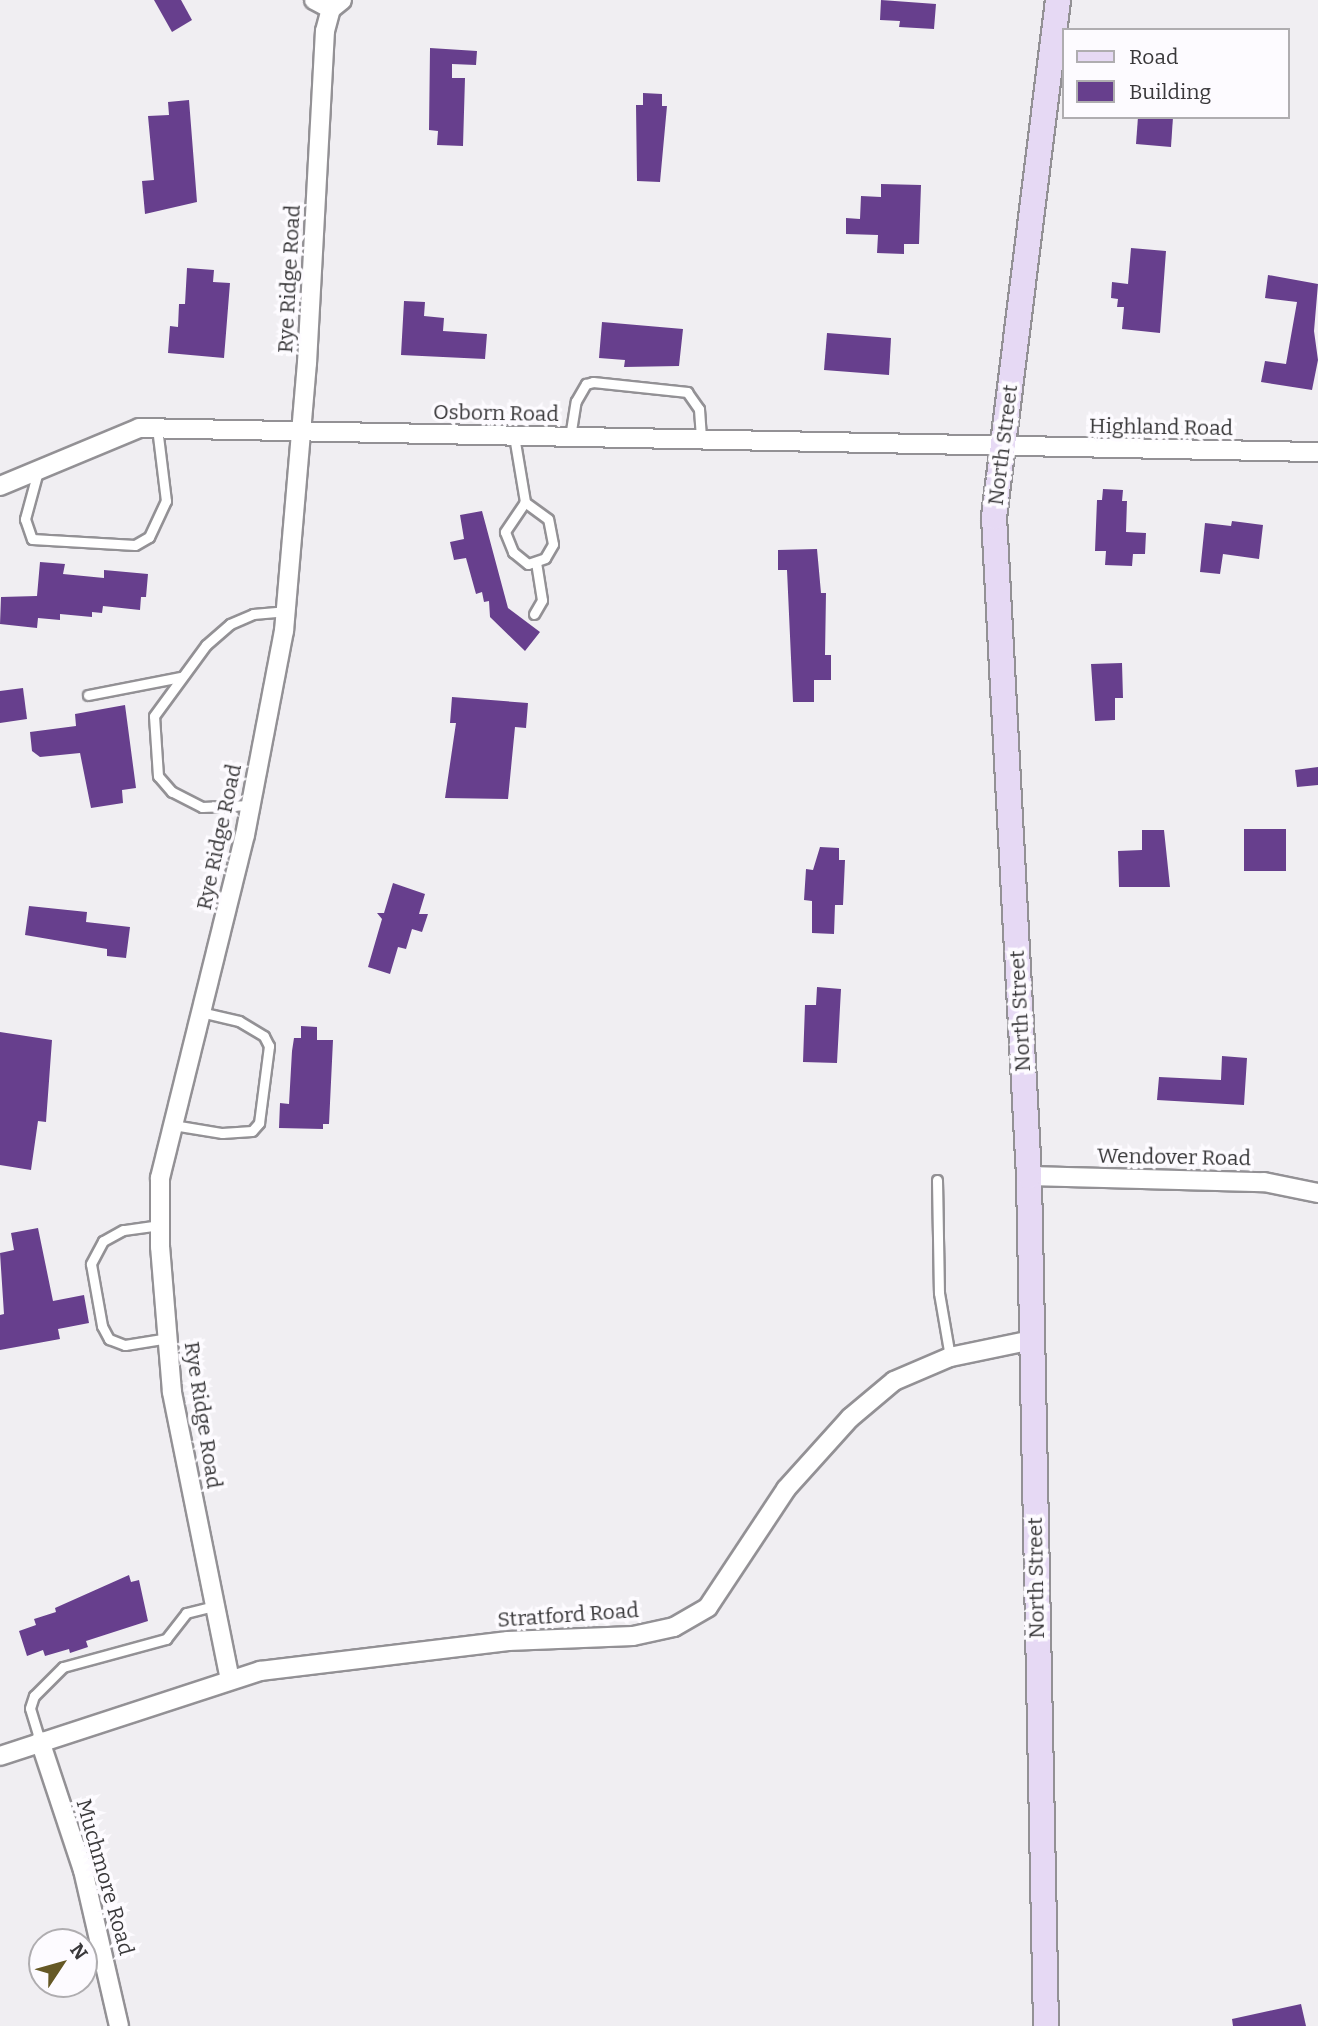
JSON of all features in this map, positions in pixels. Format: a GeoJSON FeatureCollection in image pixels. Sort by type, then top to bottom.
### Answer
{"type":"FeatureCollection","features":[{"type":"Feature","properties":{"kind":"main road","name":"North Street"},"geometry":{"type":"LineString","coordinates":[[1046,2026],[1028,1176],[995,517],[1058,0]]}},
{"type":"Feature","properties":{"kind":"street"},"geometry":{"type":"LineString","coordinates":[[314,0],[337,4]]}},
{"type":"Feature","properties":{"kind":"street","name":"Rye Ridge Road"},"geometry":{"type":"LineString","coordinates":[[230,1680],[172,1392],[160,1225],[160,1178],[251,805],[285,611],[302,431],[325,31],[337,4]]}},
{"type":"Feature","properties":{"kind":"street","name":"Osborn Road"},"geometry":{"type":"LineString","coordinates":[[0,486],[139,428],[1003,447]]}},
{"type":"Feature","properties":{"kind":"street","name":"Highland Road"},"geometry":{"type":"LineString","coordinates":[[1003,447],[1318,452]]}},
{"type":"Feature","properties":{"kind":"street","name":"Wendover Road"},"geometry":{"type":"LineString","coordinates":[[1028,1176],[1264,1182],[1318,1192]]}},
{"type":"Feature","properties":{"kind":"street","name":"Stratford Road"},"geometry":{"type":"LineString","coordinates":[[0,1756],[260,1671],[508,1641],[633,1636],[674,1627],[708,1607],[786,1489],[849,1418],[894,1381],[950,1357],[1032,1340]]}},
{"type":"Feature","properties":{"kind":"street","name":"Muchmore Road"},"geometry":{"type":"LineString","coordinates":[[40,1741],[83,1870],[119,2026]]}},
{"type":"Feature","properties":{"kind":"lane"},"geometry":{"type":"LineString","coordinates":[[570,437],[576,401],[586,384],[593,382],[681,388],[699,409],[701,440]]}},
{"type":"Feature","properties":{"kind":"lane"},"geometry":{"type":"LineString","coordinates":[[38,471],[25,519],[32,539],[135,545],[149,537],[166,501],[157,428]]}},
{"type":"Feature","properties":{"kind":"lane"},"geometry":{"type":"LineString","coordinates":[[514,436],[525,502],[548,519],[552,530],[550,552],[536,562],[519,560],[507,543],[508,523],[525,502]]}},
{"type":"Feature","properties":{"kind":"lane"},"geometry":{"type":"LineString","coordinates":[[534,614],[542,600],[536,562]]}},
{"type":"Feature","properties":{"kind":"lane"},"geometry":{"type":"LineString","coordinates":[[251,805],[202,807],[172,792],[158,776],[154,716],[181,677],[230,624],[253,614],[285,611]]}},
{"type":"Feature","properties":{"kind":"lane"},"geometry":{"type":"LineString","coordinates":[[88,695],[181,677]]}},
{"type":"Feature","properties":{"kind":"lane"},"geometry":{"type":"LineString","coordinates":[[173,1125],[222,1133],[252,1131],[259,1123],[269,1046],[264,1036],[239,1021],[201,1012]]}},
{"type":"Feature","properties":{"kind":"lane"},"geometry":{"type":"LineString","coordinates":[[937,1180],[939,1293],[950,1357]]}},
{"type":"Feature","properties":{"kind":"lane"},"geometry":{"type":"LineString","coordinates":[[160,1225],[113,1236],[93,1253],[90,1264],[109,1339],[125,1345],[168,1338]]}},
{"type":"Feature","properties":{"kind":"lane"},"geometry":{"type":"LineString","coordinates":[[40,1741],[30,1709],[34,1696],[63,1667],[166,1639],[186,1613],[215,1606]]}},
{"type":"Feature","properties":{"kind":"building"},"geometry":{"type":"Polygon","coordinates":[[[154,0],[181,0],[192,20],[172,32],[154,0]]]}},
{"type":"Feature","properties":{"kind":"building"},"geometry":{"type":"Polygon","coordinates":[[[881,0],[936,4],[934,29],[899,27],[900,21],[880,20],[881,0]]]}},
{"type":"Feature","properties":{"kind":"building"},"geometry":{"type":"Polygon","coordinates":[[[430,48],[477,51],[476,65],[452,64],[452,78],[465,78],[463,146],[437,145],[438,131],[429,130],[430,48]]]}},
{"type":"Feature","properties":{"kind":"building"},"geometry":{"type":"Polygon","coordinates":[[[643,93],[662,94],[662,106],[667,106],[660,182],[637,181],[636,105],[643,105],[643,93]]]}},
{"type":"Feature","properties":{"kind":"building"},"geometry":{"type":"Polygon","coordinates":[[[189,100],[197,202],[145,214],[142,181],[154,180],[148,116],[169,115],[168,102],[189,100]]]}},
{"type":"Feature","properties":{"kind":"building"},"geometry":{"type":"Polygon","coordinates":[[[1138,119],[1173,119],[1171,147],[1136,144],[1138,119]]]}},
{"type":"Feature","properties":{"kind":"building"},"geometry":{"type":"Polygon","coordinates":[[[881,184],[921,185],[919,244],[904,244],[904,254],[877,253],[878,235],[846,234],[846,218],[860,219],[861,196],[881,197],[881,184]]]}},
{"type":"Feature","properties":{"kind":"building"},"geometry":{"type":"Polygon","coordinates":[[[1131,248],[1166,251],[1160,333],[1122,329],[1124,307],[1117,307],[1118,299],[1111,298],[1112,282],[1128,284],[1131,248]]]}},
{"type":"Feature","properties":{"kind":"building"},"geometry":{"type":"Polygon","coordinates":[[[187,268],[214,270],[213,282],[230,283],[224,358],[168,353],[170,326],[178,327],[179,304],[185,304],[187,268]]]}},
{"type":"Feature","properties":{"kind":"building"},"geometry":{"type":"Polygon","coordinates":[[[1268,275],[1318,284],[1314,331],[1318,360],[1312,390],[1261,382],[1265,361],[1286,364],[1297,302],[1265,298],[1268,275]]]}},
{"type":"Feature","properties":{"kind":"building"},"geometry":{"type":"Polygon","coordinates":[[[404,301],[425,302],[424,316],[444,318],[443,331],[487,334],[485,359],[401,355],[404,301]]]}},
{"type":"Feature","properties":{"kind":"building"},"geometry":{"type":"Polygon","coordinates":[[[602,322],[683,329],[679,366],[624,367],[625,360],[599,358],[602,322]]]}},
{"type":"Feature","properties":{"kind":"building"},"geometry":{"type":"Polygon","coordinates":[[[827,333],[891,338],[889,375],[824,370],[827,333]]]}},
{"type":"Feature","properties":{"kind":"building"},"geometry":{"type":"Polygon","coordinates":[[[1103,489],[1123,490],[1122,501],[1127,501],[1126,532],[1146,533],[1145,554],[1133,554],[1132,566],[1105,565],[1106,551],[1095,551],[1097,500],[1102,500],[1103,489]]]}},
{"type":"Feature","properties":{"kind":"building"},"geometry":{"type":"Polygon","coordinates":[[[482,511],[508,608],[540,632],[525,651],[490,617],[489,601],[484,602],[482,592],[476,594],[466,558],[454,560],[450,542],[464,539],[460,515],[482,511]]]}},
{"type":"Feature","properties":{"kind":"building"},"geometry":{"type":"Polygon","coordinates":[[[1232,521],[1263,525],[1259,559],[1223,554],[1220,574],[1200,572],[1205,523],[1231,526],[1232,521]]]}},
{"type":"Feature","properties":{"kind":"building"},"geometry":{"type":"Polygon","coordinates":[[[817,549],[821,593],[826,593],[825,655],[831,655],[831,680],[814,680],[814,702],[793,702],[787,570],[778,570],[778,550],[817,549]]]}},
{"type":"Feature","properties":{"kind":"building"},"geometry":{"type":"Polygon","coordinates":[[[40,562],[65,564],[63,574],[104,578],[104,570],[148,574],[146,597],[141,597],[140,610],[103,606],[102,613],[92,612],[92,617],[60,614],[60,620],[38,618],[37,628],[0,624],[1,597],[37,596],[40,562]]]}},
{"type":"Feature","properties":{"kind":"building"},"geometry":{"type":"Polygon","coordinates":[[[1122,663],[1123,698],[1115,698],[1115,720],[1095,721],[1091,664],[1122,663]]]}},
{"type":"Feature","properties":{"kind":"building"},"geometry":{"type":"Polygon","coordinates":[[[23,688],[27,719],[0,723],[0,691],[23,688]]]}},
{"type":"Feature","properties":{"kind":"building"},"geometry":{"type":"Polygon","coordinates":[[[452,697],[528,703],[526,728],[515,727],[508,799],[445,798],[456,723],[450,723],[452,697]]]}},
{"type":"Feature","properties":{"kind":"building"},"geometry":{"type":"Polygon","coordinates":[[[125,705],[136,788],[122,790],[123,803],[91,808],[80,753],[40,757],[32,751],[30,732],[76,726],[75,714],[125,705]]]}},
{"type":"Feature","properties":{"kind":"building"},"geometry":{"type":"Polygon","coordinates":[[[1318,767],[1318,785],[1297,787],[1295,770],[1318,767]]]}},
{"type":"Feature","properties":{"kind":"building"},"geometry":{"type":"Polygon","coordinates":[[[1244,829],[1286,829],[1286,871],[1244,871],[1244,829]]]}},
{"type":"Feature","properties":{"kind":"building"},"geometry":{"type":"Polygon","coordinates":[[[1142,830],[1164,830],[1170,887],[1119,887],[1118,851],[1142,850],[1142,830]]]}},
{"type":"Feature","properties":{"kind":"building"},"geometry":{"type":"Polygon","coordinates":[[[820,847],[839,848],[839,860],[845,860],[843,905],[835,905],[834,934],[812,933],[812,901],[804,900],[806,869],[813,870],[820,847]]]}},
{"type":"Feature","properties":{"kind":"building"},"geometry":{"type":"Polygon","coordinates":[[[393,883],[425,894],[419,914],[428,914],[422,932],[412,929],[406,949],[398,947],[390,974],[368,967],[382,919],[377,913],[384,913],[393,883]]]}},
{"type":"Feature","properties":{"kind":"building"},"geometry":{"type":"Polygon","coordinates":[[[29,906],[87,912],[86,922],[130,927],[126,958],[107,956],[107,949],[25,935],[29,906]]]}},
{"type":"Feature","properties":{"kind":"building"},"geometry":{"type":"Polygon","coordinates":[[[817,987],[841,989],[837,1063],[803,1062],[805,1005],[816,1005],[817,987]]]}},
{"type":"Feature","properties":{"kind":"building"},"geometry":{"type":"Polygon","coordinates":[[[301,1026],[317,1027],[317,1040],[333,1040],[329,1124],[323,1124],[323,1129],[279,1128],[280,1103],[289,1104],[294,1038],[301,1038],[301,1026]]]}},
{"type":"Feature","properties":{"kind":"building"},"geometry":{"type":"Polygon","coordinates":[[[0,1032],[52,1040],[46,1122],[38,1121],[31,1170],[0,1165],[0,1032]]]}},
{"type":"Feature","properties":{"kind":"building"},"geometry":{"type":"Polygon","coordinates":[[[1222,1056],[1247,1058],[1244,1105],[1157,1100],[1159,1077],[1221,1080],[1222,1056]]]}},
{"type":"Feature","properties":{"kind":"building"},"geometry":{"type":"Polygon","coordinates":[[[38,1228],[53,1301],[84,1295],[89,1323],[58,1329],[60,1339],[0,1350],[0,1315],[4,1314],[0,1253],[14,1250],[11,1233],[38,1228]]]}},
{"type":"Feature","properties":{"kind":"building"},"geometry":{"type":"Polygon","coordinates":[[[129,1575],[131,1582],[139,1580],[148,1621],[86,1641],[88,1647],[70,1653],[69,1649],[45,1656],[43,1650],[27,1656],[19,1631],[36,1625],[34,1619],[56,1612],[55,1608],[129,1575]]]}},
{"type":"Feature","properties":{"kind":"building"},"geometry":{"type":"Polygon","coordinates":[[[1301,2004],[1306,2026],[1233,2026],[1232,2019],[1301,2004]]]}}]}
